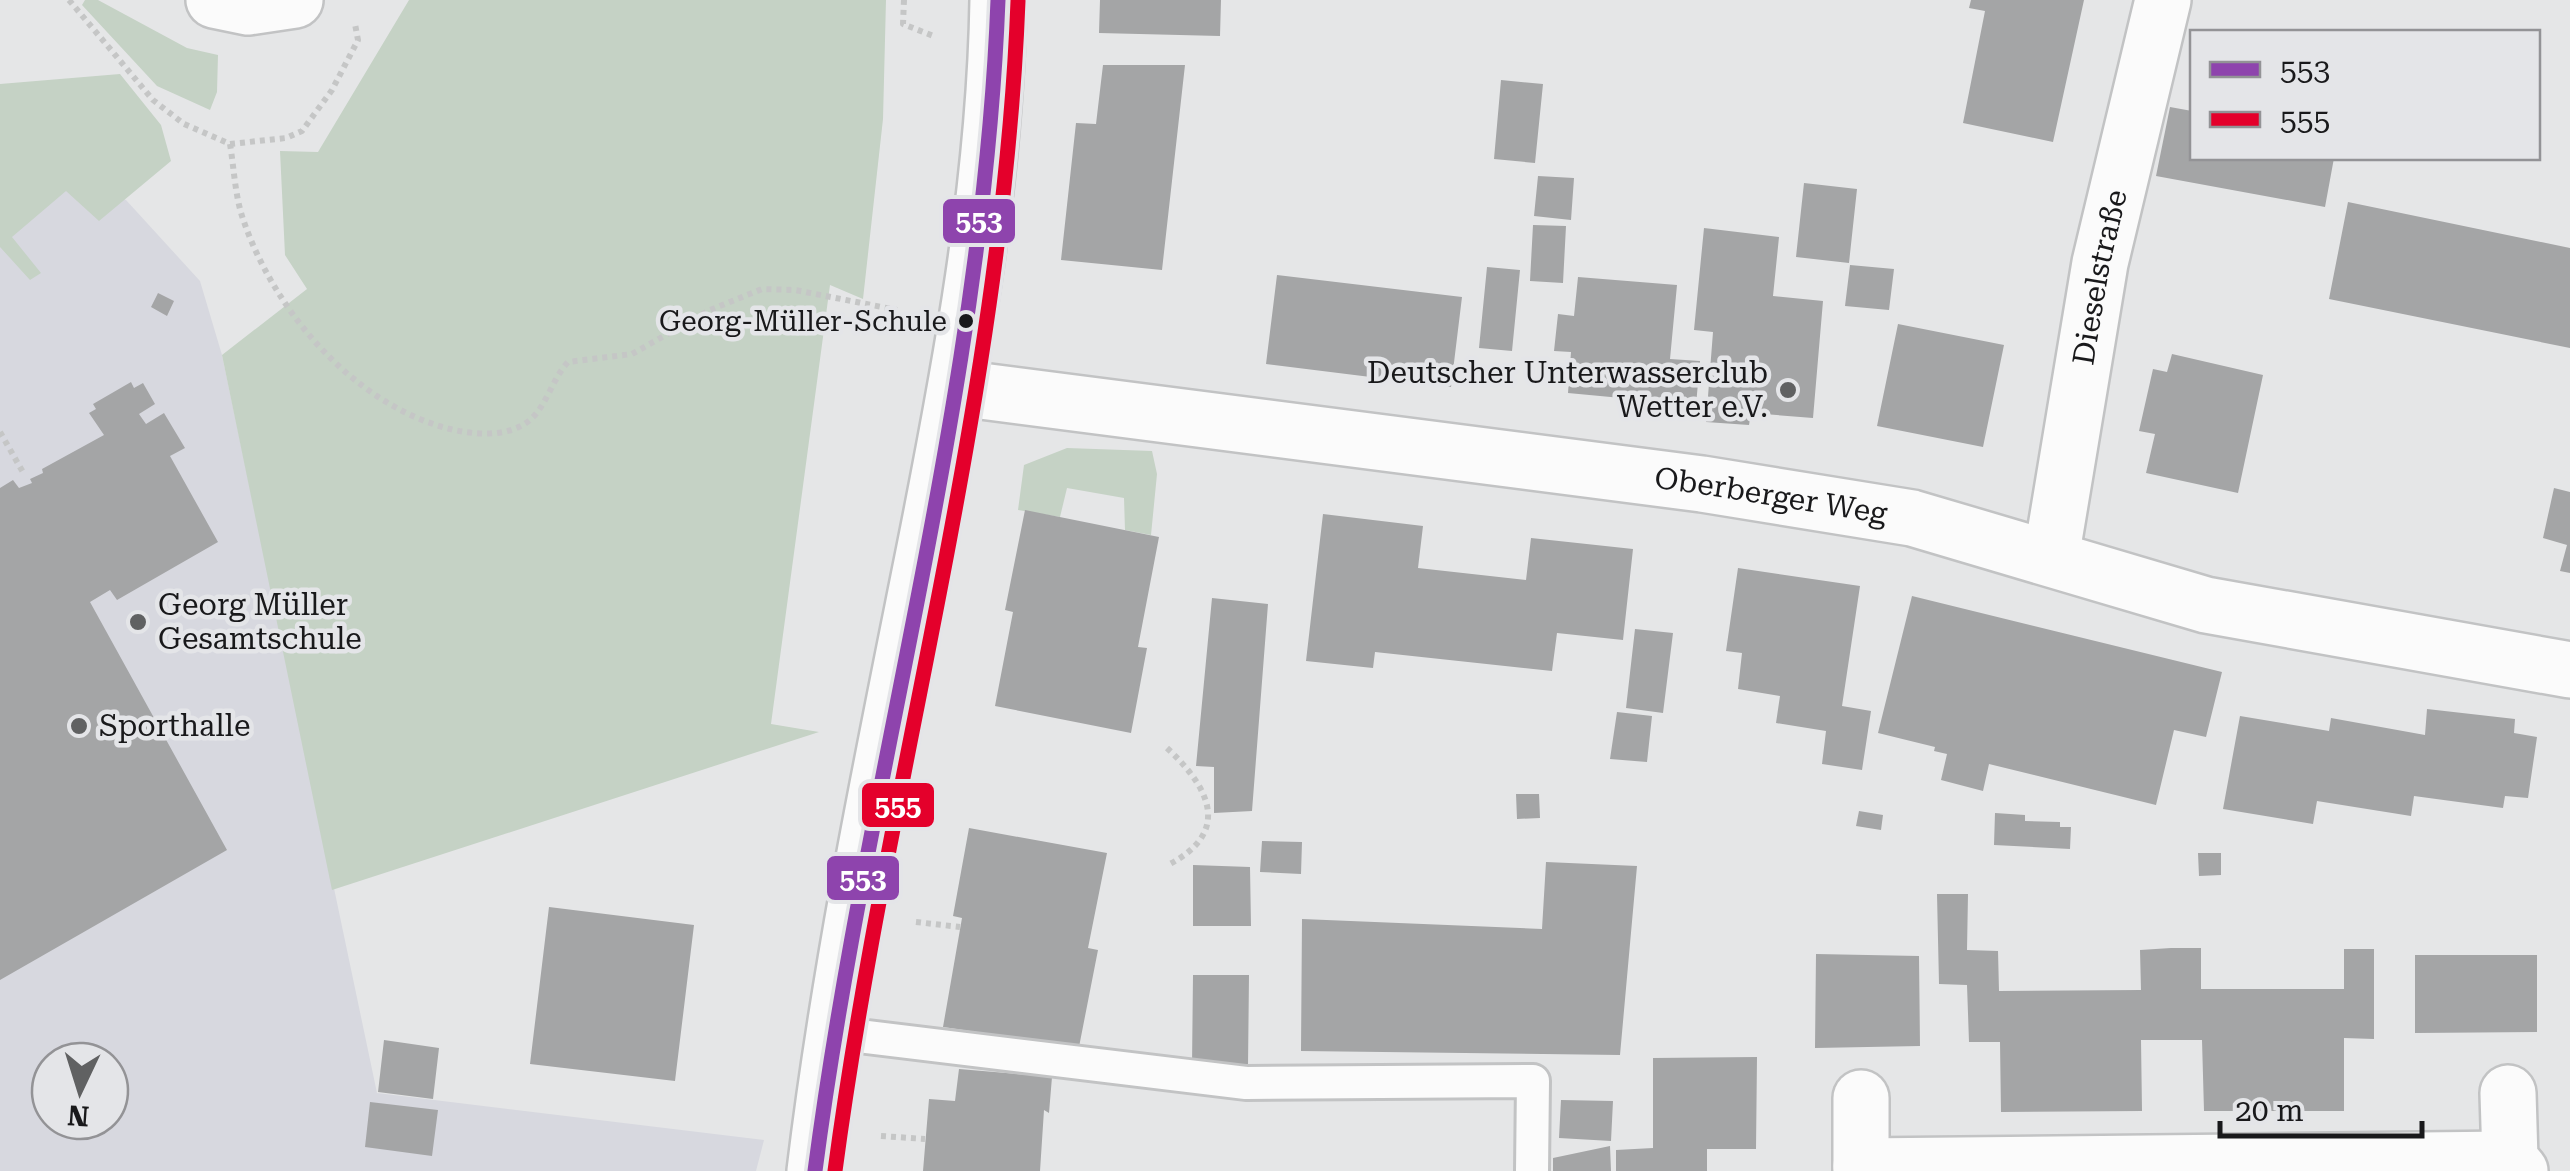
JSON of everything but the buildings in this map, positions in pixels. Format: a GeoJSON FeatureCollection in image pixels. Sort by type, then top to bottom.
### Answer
{"type":"FeatureCollection","features":[{"type":"Feature","properties":{"kind":"street"},"geometry":{"type":"LineString","coordinates":[[214,0],[248,8],[294,0]]}},
{"type":"Feature","properties":{"kind":"street"},"geometry":{"type":"LineString","coordinates":[[815,1171],[834,1034],[958,388],[993,96],[998,0]]}},
{"type":"Feature","properties":{"kind":"street","name":"Dieselstraße"},"geometry":{"type":"LineString","coordinates":[[2050,558],[2100,264],[2163,0]]}},
{"type":"Feature","properties":{"kind":"street","name":"Oberberger Weg"},"geometry":{"type":"LineString","coordinates":[[958,388],[1702,484],[1912,518],[2206,605],[2570,670]]}},
{"type":"Feature","properties":{"kind":"street"},"geometry":{"type":"LineString","coordinates":[[1862,1098],[1861,1169],[2515,1165],[2508,1093]]}},
{"type":"Feature","properties":{"kind":"lane"},"geometry":{"type":"LineString","coordinates":[[834,1034],[1246,1082],[1533,1081],[1532,1171]]}},
{"type":"Feature","properties":{"kind":"path"},"geometry":{"type":"LineString","coordinates":[[70,0],[153,100],[184,124],[230,144],[286,138],[302,131],[332,90],[358,40],[352,13]]}},
{"type":"Feature","properties":{"kind":"path"},"geometry":{"type":"LineString","coordinates":[[230,144],[242,217],[264,267],[286,302],[345,374],[376,399],[428,424],[499,434],[531,419],[554,377],[568,362],[632,354],[710,310],[762,288],[796,290],[897,310]]}},
{"type":"Feature","properties":{"kind":"path"},"geometry":{"type":"LineString","coordinates":[[0,432],[24,474]]}},
{"type":"Feature","properties":{"kind":"path"},"geometry":{"type":"LineString","coordinates":[[1167,748],[1202,784],[1206,798],[1204,836],[1193,852],[1168,865]]}},
{"type":"Feature","properties":{"kind":"shaded area","name":"Georg Müller Gesamtschule"},"geometry":{"type":"Polygon","coordinates":[[[25,185],[85,187],[126,200],[200,281],[222,355],[377,1093],[764,1140],[756,1171],[0,1171],[0,189],[25,185]]]}},
{"type":"Feature","properties":{"kind":"green space"},"geometry":{"type":"Polygon","coordinates":[[[85,0],[98,0],[187,48],[218,55],[217,92],[210,110],[157,86],[82,5],[85,0]]]}},
{"type":"Feature","properties":{"kind":"green space"},"geometry":{"type":"Polygon","coordinates":[[[409,0],[886,0],[883,119],[863,299],[830,285],[771,724],[819,732],[332,890],[222,355],[307,289],[285,255],[280,151],[318,152],[409,0]]]}},
{"type":"Feature","properties":{"kind":"green space"},"geometry":{"type":"Polygon","coordinates":[[[120,74],[161,125],[171,161],[99,221],[66,191],[12,237],[41,273],[30,280],[0,247],[0,84],[120,74]]]}},
{"type":"Feature","properties":{"kind":"green space"},"geometry":{"type":"Polygon","coordinates":[[[1067,448],[1152,451],[1157,474],[1151,535],[1125,530],[1124,498],[1067,488],[1060,517],[1018,510],[1024,465],[1067,448]]]}},
{"type":"Feature","properties":{"kind":"transit line","name":"553"},"geometry":{"type":"LineString","coordinates":[[815,1171],[837,1025],[947,441],[970,295],[988,148],[998,0]]}},
{"type":"Feature","properties":{"kind":"transit line","name":"555"},"geometry":{"type":"LineString","coordinates":[[835,1171],[857,1025],[967,442],[990,295],[1008,149],[1018,1]]}},
{"type":"Feature","properties":{"kind":"place","name":"Georg-Müller-Schule"},"geometry":{"type":"Point","coordinates":[966,321]}},
{"type":"Feature","properties":{"kind":"place","name":"Deutscher Unterwasserclub Wetter e.V."},"geometry":{"type":"Point","coordinates":[1788,390]}},
{"type":"Feature","properties":{"kind":"place","name":"Georg Müller Gesamtschule"},"geometry":{"type":"Point","coordinates":[138,622]}},
{"type":"Feature","properties":{"kind":"place","name":"Sporthalle"},"geometry":{"type":"Point","coordinates":[79,726]}}]}
